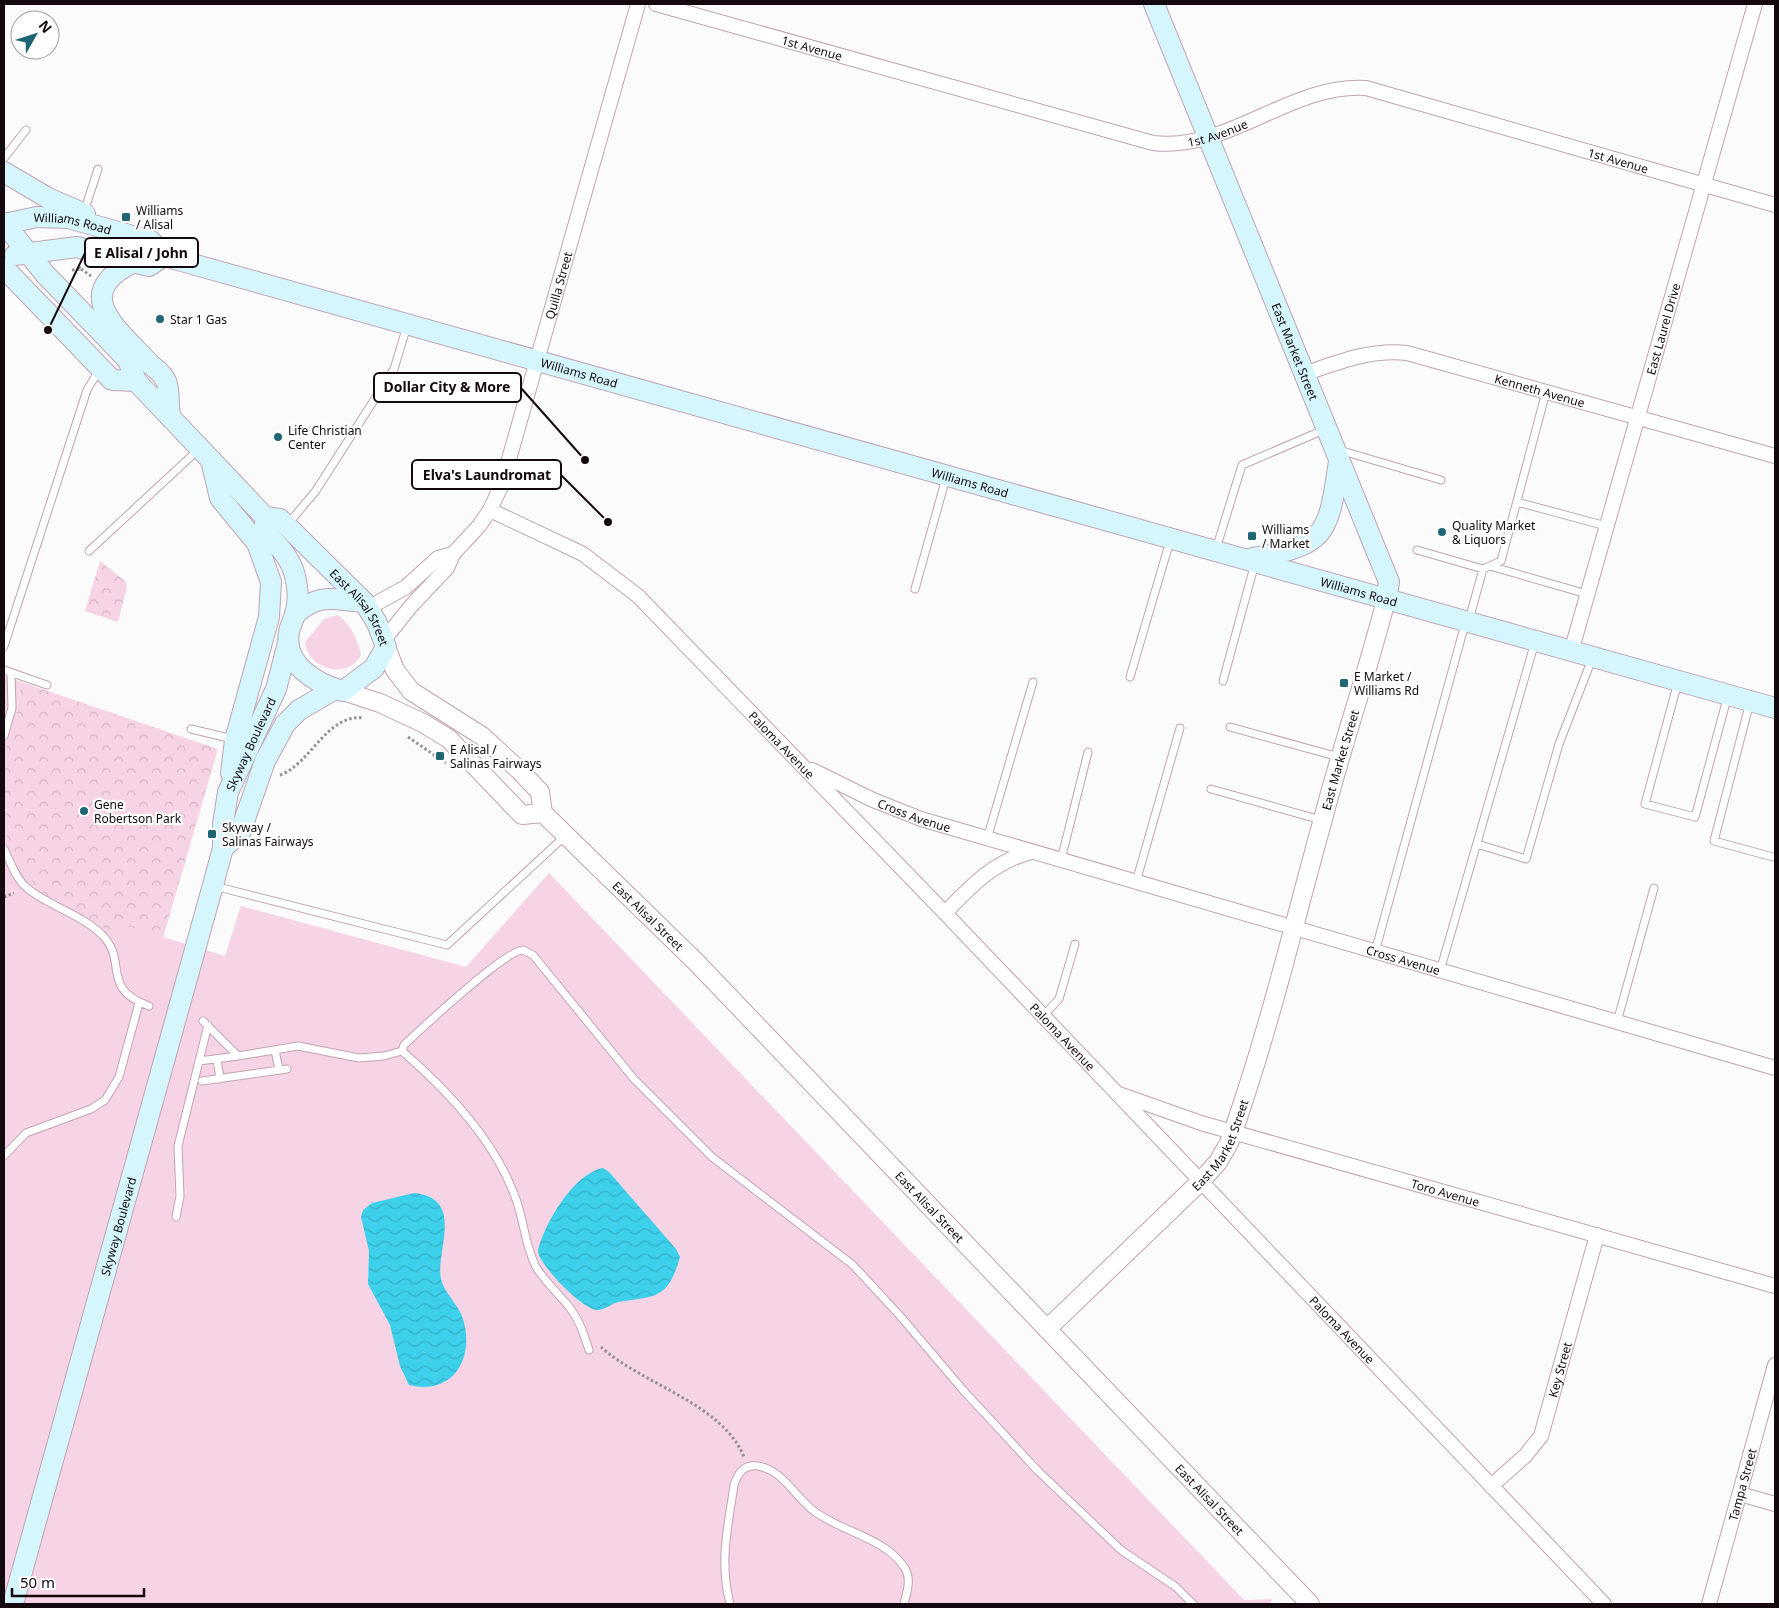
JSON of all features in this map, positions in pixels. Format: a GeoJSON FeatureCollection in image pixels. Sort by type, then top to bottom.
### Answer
{"type":"FeatureCollection","features":[{"type":"Feature","properties":{"kind":"main road","name":"East Market Street"},"geometry":{"type":"LineString","coordinates":[[1154,4],[1389,582],[1386,600]]}},
{"type":"Feature","properties":{"kind":"main road"},"geometry":{"type":"LineString","coordinates":[[4,172],[48,198],[83,213],[104,226]]}},
{"type":"Feature","properties":{"kind":"main road","name":"Williams Road"},"geometry":{"type":"LineString","coordinates":[[4,224],[46,216],[68,218],[104,226],[151,241],[164,256],[1775,708]]}},
{"type":"Feature","properties":{"kind":"main road","name":"East Alisal Street"},"geometry":{"type":"LineString","coordinates":[[4,224],[27,253],[128,360],[136,381],[265,517],[280,519],[287,524],[366,605],[385,644]]}},
{"type":"Feature","properties":{"kind":"main road","name":"Williams Road"},"geometry":{"type":"LineString","coordinates":[[4,258],[27,253],[77,247],[149,266],[164,256]]}},
{"type":"Feature","properties":{"kind":"main road"},"geometry":{"type":"LineString","coordinates":[[134,262],[109,278],[100,295],[101,304],[113,324],[166,380],[170,416]]}},
{"type":"Feature","properties":{"kind":"main road"},"geometry":{"type":"LineString","coordinates":[[4,268],[112,380],[136,381]]}},
{"type":"Feature","properties":{"kind":"main road"},"geometry":{"type":"LineString","coordinates":[[206,454],[220,498],[257,543],[271,582],[269,617],[236,740],[228,792]]}},
{"type":"Feature","properties":{"kind":"main road"},"geometry":{"type":"LineString","coordinates":[[1249,561],[1294,550],[1316,536],[1331,514],[1337,455]]}},
{"type":"Feature","properties":{"kind":"main road","name":"East Alisal Street"},"geometry":{"type":"LineString","coordinates":[[265,517],[265,532],[286,556],[295,576],[298,595],[288,643]]}},
{"type":"Feature","properties":{"kind":"main road"},"geometry":{"type":"LineString","coordinates":[[295,614],[318,599],[329,598],[366,605]]}},
{"type":"Feature","properties":{"kind":"main road"},"geometry":{"type":"LineString","coordinates":[[288,643],[294,660],[303,672],[313,679],[339,690]]}},
{"type":"Feature","properties":{"kind":"main road","name":"Skyway Boulevard"},"geometry":{"type":"LineString","coordinates":[[13,1604],[214,885],[223,848],[223,824],[228,792],[276,689],[288,643]]}},
{"type":"Feature","properties":{"kind":"main road","name":"Skyway Boulevard"},"geometry":{"type":"LineString","coordinates":[[223,848],[240,833],[265,761],[285,724],[299,710],[339,690],[374,668],[385,644]]}},
{"type":"Feature","properties":{"kind":"street","name":"Quilla Street"},"geometry":{"type":"LineString","coordinates":[[385,644],[411,606],[447,568],[453,554],[479,526],[490,510],[508,468],[638,4]]}},
{"type":"Feature","properties":{"kind":"street","name":"1st Avenue"},"geometry":{"type":"LineString","coordinates":[[656,4],[1140,140],[1173,144],[1208,136],[1322,92],[1343,88],[1366,88],[1775,205]]}},
{"type":"Feature","properties":{"kind":"street","name":"East Laurel Drive"},"geometry":{"type":"LineString","coordinates":[[1571,652],[1755,4]]}},
{"type":"Feature","properties":{"kind":"street","name":"Kenneth Avenue"},"geometry":{"type":"LineString","coordinates":[[1304,374],[1355,357],[1395,352],[1407,353],[1775,456]]}},
{"type":"Feature","properties":{"kind":"street","name":"Paloma Avenue"},"geometry":{"type":"LineString","coordinates":[[490,510],[583,554],[638,596],[945,913],[1604,1604]]}},
{"type":"Feature","properties":{"kind":"street","name":"Quilla Street"},"geometry":{"type":"LineString","coordinates":[[366,605],[406,587],[438,558],[453,554]]}},
{"type":"Feature","properties":{"kind":"street","name":"East Market Street"},"geometry":{"type":"LineString","coordinates":[[1047,1330],[1201,1181],[1224,1153],[1233,1132],[1294,928],[1339,758],[1362,690],[1386,600]]}},
{"type":"Feature","properties":{"kind":"street","name":"East Alisal Street"},"geometry":{"type":"LineString","coordinates":[[385,644],[395,670],[411,691],[482,736],[521,772],[540,792],[543,813],[696,962],[1310,1604]]}},
{"type":"Feature","properties":{"kind":"street"},"geometry":{"type":"LineString","coordinates":[[339,690],[380,703],[423,723],[449,739],[522,816],[543,813]]}},
{"type":"Feature","properties":{"kind":"street","name":"Cross Avenue"},"geometry":{"type":"LineString","coordinates":[[802,765],[897,810],[987,839],[1775,1068]]}},
{"type":"Feature","properties":{"kind":"street"},"geometry":{"type":"LineString","coordinates":[[501,794],[515,786],[521,772]]}},
{"type":"Feature","properties":{"kind":"street"},"geometry":{"type":"LineString","coordinates":[[945,913],[969,888],[997,865],[1032,852]]}},
{"type":"Feature","properties":{"kind":"street","name":"Toro Avenue"},"geometry":{"type":"LineString","coordinates":[[1117,1093],[1136,1102],[1233,1132],[1775,1286]]}},
{"type":"Feature","properties":{"kind":"street","name":"Key Street"},"geometry":{"type":"LineString","coordinates":[[1492,1486],[1525,1456],[1540,1436],[1597,1235]]}},
{"type":"Feature","properties":{"kind":"street","name":"Tampa Street"},"geometry":{"type":"LineString","coordinates":[[1709,1604],[1775,1366]]}},
{"type":"Feature","properties":{"kind":"street"},"geometry":{"type":"LineString","coordinates":[[1740,1494],[1775,1504]]}},
{"type":"Feature","properties":{"kind":"lane"},"geometry":{"type":"LineString","coordinates":[[4,158],[26,130]]}},
{"type":"Feature","properties":{"kind":"lane"},"geometry":{"type":"LineString","coordinates":[[83,213],[98,169]]}},
{"type":"Feature","properties":{"kind":"lane"},"geometry":{"type":"LineString","coordinates":[[287,524],[315,492],[394,369],[408,326]]}},
{"type":"Feature","properties":{"kind":"lane"},"geometry":{"type":"LineString","coordinates":[[4,646],[87,390],[100,368]]}},
{"type":"Feature","properties":{"kind":"lane"},"geometry":{"type":"LineString","coordinates":[[1417,550],[1482,569],[1501,561],[1546,392]]}},
{"type":"Feature","properties":{"kind":"lane"},"geometry":{"type":"LineString","coordinates":[[1216,552],[1242,466],[1326,429]]}},
{"type":"Feature","properties":{"kind":"lane"},"geometry":{"type":"LineString","coordinates":[[89,550],[206,454]]}},
{"type":"Feature","properties":{"kind":"lane"},"geometry":{"type":"LineString","coordinates":[[1337,455],[1441,480]]}},
{"type":"Feature","properties":{"kind":"lane"},"geometry":{"type":"LineString","coordinates":[[914,588],[946,476]]}},
{"type":"Feature","properties":{"kind":"lane"},"geometry":{"type":"LineString","coordinates":[[1517,502],[1606,526]]}},
{"type":"Feature","properties":{"kind":"lane"},"geometry":{"type":"LineString","coordinates":[[1130,677],[1171,539]]}},
{"type":"Feature","properties":{"kind":"lane"},"geometry":{"type":"LineString","coordinates":[[1223,681],[1249,561]]}},
{"type":"Feature","properties":{"kind":"lane"},"geometry":{"type":"LineString","coordinates":[[1490,566],[1587,594]]}},
{"type":"Feature","properties":{"kind":"lane"},"geometry":{"type":"LineString","coordinates":[[1376,952],[1482,569]]}},
{"type":"Feature","properties":{"kind":"lane"},"geometry":{"type":"LineString","coordinates":[[1440,970],[1535,642]]}},
{"type":"Feature","properties":{"kind":"lane"},"geometry":{"type":"LineString","coordinates":[[1477,844],[1526,859],[1559,744],[1592,658]]}},
{"type":"Feature","properties":{"kind":"lane"},"geometry":{"type":"LineString","coordinates":[[4,736],[12,708],[7,672],[47,685]]}},
{"type":"Feature","properties":{"kind":"lane"},"geometry":{"type":"LineString","coordinates":[[987,839],[1033,682]]}},
{"type":"Feature","properties":{"kind":"lane"},"geometry":{"type":"LineString","coordinates":[[1678,682],[1645,804],[1695,817],[1728,695]]}},
{"type":"Feature","properties":{"kind":"lane"},"geometry":{"type":"LineString","coordinates":[[1750,701],[1714,841],[1773,857]]}},
{"type":"Feature","properties":{"kind":"lane"},"geometry":{"type":"LineString","coordinates":[[1230,727],[1339,758]]}},
{"type":"Feature","properties":{"kind":"lane"},"geometry":{"type":"LineString","coordinates":[[1136,882],[1180,728]]}},
{"type":"Feature","properties":{"kind":"lane"},"geometry":{"type":"LineString","coordinates":[[191,729],[236,740]]}},
{"type":"Feature","properties":{"kind":"lane"},"geometry":{"type":"LineString","coordinates":[[1061,860],[1088,752]]}},
{"type":"Feature","properties":{"kind":"lane"},"geometry":{"type":"LineString","coordinates":[[1211,789],[1322,820]]}},
{"type":"Feature","properties":{"kind":"lane"},"geometry":{"type":"LineString","coordinates":[[214,885],[447,946],[565,836]]}},
{"type":"Feature","properties":{"kind":"lane"},"geometry":{"type":"LineString","coordinates":[[4,849],[26,887],[95,929],[106,939],[112,951],[118,983],[139,1003],[148,1006]]}},
{"type":"Feature","properties":{"kind":"lane"},"geometry":{"type":"LineString","coordinates":[[1618,1022],[1654,888]]}},
{"type":"Feature","properties":{"kind":"lane"},"geometry":{"type":"LineString","coordinates":[[1043,1016],[1059,999],[1075,944]]}},
{"type":"Feature","properties":{"kind":"lane"},"geometry":{"type":"LineString","coordinates":[[402,1051],[404,1045],[430,1021],[508,955],[523,950],[533,955],[634,1079],[712,1157],[852,1265],[1037,1470],[1121,1550],[1176,1587],[1192,1604]]}},
{"type":"Feature","properties":{"kind":"lane"},"geometry":{"type":"LineString","coordinates":[[4,1156],[26,1133],[91,1109],[105,1100],[119,1077],[139,1003]]}},
{"type":"Feature","properties":{"kind":"lane"},"geometry":{"type":"LineString","coordinates":[[176,1217],[180,1196],[178,1146],[205,1023],[238,1056]]}},
{"type":"Feature","properties":{"kind":"lane"},"geometry":{"type":"LineString","coordinates":[[198,1061],[217,1060],[298,1046],[359,1058],[384,1056],[402,1051]]}},
{"type":"Feature","properties":{"kind":"lane"},"geometry":{"type":"LineString","coordinates":[[275,1050],[278,1070]]}},
{"type":"Feature","properties":{"kind":"lane"},"geometry":{"type":"LineString","coordinates":[[402,1051],[438,1082],[458,1105],[505,1174],[515,1195],[529,1250],[536,1265],[544,1280],[570,1309],[583,1332],[589,1350]]}},
{"type":"Feature","properties":{"kind":"lane"},"geometry":{"type":"LineString","coordinates":[[217,1060],[220,1079]]}},
{"type":"Feature","properties":{"kind":"lane"},"geometry":{"type":"LineString","coordinates":[[202,1081],[287,1069]]}},
{"type":"Feature","properties":{"kind":"lane"},"geometry":{"type":"LineString","coordinates":[[730,1604],[724,1571],[724,1551],[734,1484],[739,1473],[747,1466],[760,1466],[774,1472],[813,1510],[881,1546],[894,1556],[904,1566],[908,1577],[904,1604]]}},
{"type":"Feature","properties":{"kind":"path"},"geometry":{"type":"LineString","coordinates":[[81,269],[95,278]]}},
{"type":"Feature","properties":{"kind":"path"},"geometry":{"type":"LineString","coordinates":[[292,771],[320,740],[341,722],[353,717],[368,718]]}},
{"type":"Feature","properties":{"kind":"path"},"geometry":{"type":"LineString","coordinates":[[401,732],[451,768]]}},
{"type":"Feature","properties":{"kind":"path"},"geometry":{"type":"LineString","coordinates":[[583,1332],[630,1369],[679,1397],[726,1428],[738,1444],[747,1466]]}},
{"type":"Feature","properties":{"kind":"green space"},"geometry":{"type":"Polygon","coordinates":[[[100,561],[126,582],[127,587],[118,622],[85,611],[100,561]]]}},
{"type":"Feature","properties":{"kind":"green space"},"geometry":{"type":"Polygon","coordinates":[[[337,615],[353,632],[361,655],[355,663],[347,668],[338,669],[320,665],[307,651],[305,642],[324,619],[337,615]]]}},
{"type":"Feature","properties":{"kind":"green space"},"geometry":{"type":"Polygon","coordinates":[[[4,676],[21,682],[15,730],[130,927],[225,956],[241,906],[466,967],[549,873],[1244,1600],[1272,1599],[1271,1604],[4,1604],[4,676]]]}},
{"type":"Feature","properties":{"kind":"green space","name":"Gene Robertson Park"},"geometry":{"type":"Polygon","coordinates":[[[21,682],[218,749],[163,938],[130,927],[110,930],[96,925],[49,898],[35,887],[4,831],[4,752],[9,735],[15,729],[21,682]]]}},
{"type":"Feature","properties":{"kind":"water"},"geometry":{"type":"Polygon","coordinates":[[[603,1168],[609,1172],[676,1249],[680,1257],[671,1281],[659,1293],[618,1302],[597,1310],[590,1308],[572,1295],[553,1276],[540,1258],[538,1251],[547,1227],[571,1189],[581,1179],[603,1168]]]}},
{"type":"Feature","properties":{"kind":"water"},"geometry":{"type":"Polygon","coordinates":[[[414,1193],[430,1197],[439,1205],[444,1215],[445,1228],[440,1268],[441,1279],[461,1314],[466,1333],[466,1347],[463,1360],[457,1371],[449,1379],[438,1385],[424,1387],[409,1385],[400,1366],[390,1325],[368,1284],[369,1251],[361,1217],[363,1210],[372,1203],[414,1193]]]}},
{"type":"Feature","properties":{"kind":"place","name":"Williams / Alisal"},"geometry":{"type":"Point","coordinates":[126,217]}},
{"type":"Feature","properties":{"kind":"place","name":"Star 1 Gas"},"geometry":{"type":"Point","coordinates":[160,319]}},
{"type":"Feature","properties":{"kind":"place","name":"E Alisal / John"},"geometry":{"type":"Point","coordinates":[48,330]}},
{"type":"Feature","properties":{"kind":"place","name":"Life Christian Center"},"geometry":{"type":"Point","coordinates":[278,437]}},
{"type":"Feature","properties":{"kind":"place","name":"Dollar City & More"},"geometry":{"type":"Point","coordinates":[585,460]}},
{"type":"Feature","properties":{"kind":"place","name":"Elva's Laundromat"},"geometry":{"type":"Point","coordinates":[608,522]}},
{"type":"Feature","properties":{"kind":"place","name":"Quality Market & Liquors"},"geometry":{"type":"Point","coordinates":[1442,532]}},
{"type":"Feature","properties":{"kind":"place","name":"Williams / Market"},"geometry":{"type":"Point","coordinates":[1252,536]}},
{"type":"Feature","properties":{"kind":"place","name":"E Market / Williams Rd"},"geometry":{"type":"Point","coordinates":[1344,683]}},
{"type":"Feature","properties":{"kind":"place","name":"E Alisal / Salinas Fairways"},"geometry":{"type":"Point","coordinates":[440,756]}},
{"type":"Feature","properties":{"kind":"place","name":"Gene Robertson Park"},"geometry":{"type":"Point","coordinates":[84,811]}},
{"type":"Feature","properties":{"kind":"place","name":"Skyway / Salinas Fairways"},"geometry":{"type":"Point","coordinates":[212,834]}}]}
